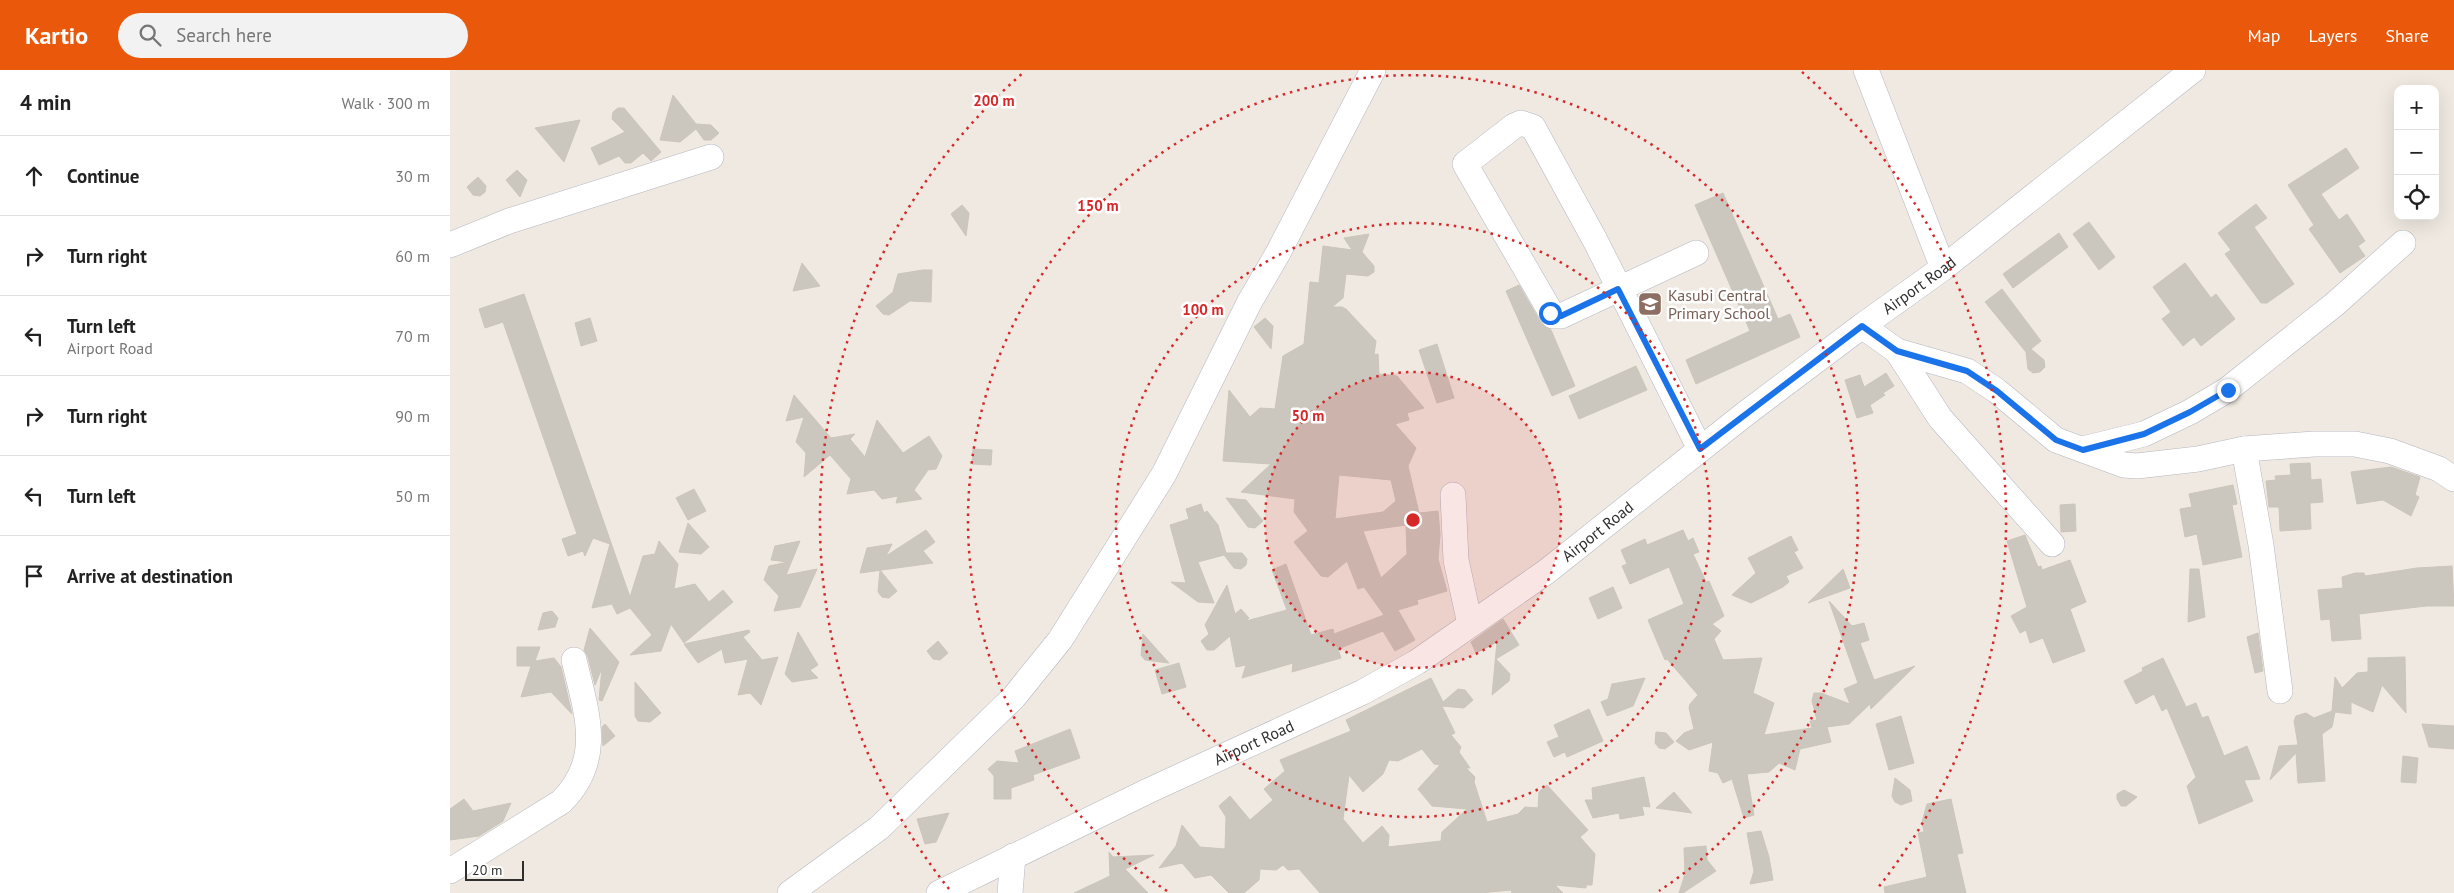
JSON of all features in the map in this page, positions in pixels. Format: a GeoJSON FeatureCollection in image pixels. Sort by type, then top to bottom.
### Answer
{"type":"FeatureCollection","features":[{"type":"Feature","properties":{"kind":"street"},"geometry":{"type":"LineString","coordinates":[[790,893],[879,828],[1014,697],[1060,640],[1164,474],[1249,303],[1278,253],[1374,70]]}},
{"type":"Feature","properties":{"kind":"street"},"geometry":{"type":"LineString","coordinates":[[1866,70],[1943,268]]}},
{"type":"Feature","properties":{"kind":"street","name":"Airport Road"},"geometry":{"type":"LineString","coordinates":[[939,893],[1013,856],[1363,692],[1417,662],[1546,572],[1700,449],[1862,326],[1943,268],[2192,70]]}},
{"type":"Feature","properties":{"kind":"street"},"geometry":{"type":"LineString","coordinates":[[1696,253],[1618,289],[1561,316],[1553,316],[1465,164],[1514,126],[1521,123],[1533,127],[1591,234],[1618,289],[1700,449]]}},
{"type":"Feature","properties":{"kind":"street"},"geometry":{"type":"LineString","coordinates":[[450,245],[509,221],[711,157]]}},
{"type":"Feature","properties":{"kind":"street"},"geometry":{"type":"LineString","coordinates":[[2083,450],[2144,434],[2190,412],[2228,390],[2336,304],[2403,243]]}},
{"type":"Feature","properties":{"kind":"street"},"geometry":{"type":"LineString","coordinates":[[1862,326],[1897,351],[1967,371],[1997,391],[2056,440],[2124,465],[2137,466],[2198,459],[2244,449],[2314,444],[2355,444],[2390,451],[2439,469],[2454,479]]}},
{"type":"Feature","properties":{"kind":"street"},"geometry":{"type":"LineString","coordinates":[[1897,351],[1940,418],[2052,544]]}},
{"type":"Feature","properties":{"kind":"street"},"geometry":{"type":"LineString","coordinates":[[2244,449],[2261,545],[2280,691]]}},
{"type":"Feature","properties":{"kind":"street"},"geometry":{"type":"LineString","coordinates":[[1453,495],[1456,560],[1470,624]]}},
{"type":"Feature","properties":{"kind":"street"},"geometry":{"type":"LineString","coordinates":[[450,872],[562,802],[575,789],[581,777],[590,735],[574,660]]}},
{"type":"Feature","properties":{"kind":"street"},"geometry":{"type":"LineString","coordinates":[[1010,893],[1013,856]]}},
{"type":"Feature","properties":{"kind":"building"},"geometry":{"type":"Polygon","coordinates":[[[673,95],[696,124],[711,125],[719,133],[711,140],[704,140],[696,129],[680,142],[660,140],[673,95]]]}},
{"type":"Feature","properties":{"kind":"building"},"geometry":{"type":"Polygon","coordinates":[[[618,108],[624,108],[661,152],[651,161],[643,153],[631,163],[625,163],[619,156],[599,165],[591,148],[625,132],[612,119],[613,112],[618,108]]]}},
{"type":"Feature","properties":{"kind":"building"},"geometry":{"type":"Polygon","coordinates":[[[580,120],[564,162],[535,128],[580,120]]]}},
{"type":"Feature","properties":{"kind":"building"},"geometry":{"type":"Polygon","coordinates":[[[2346,148],[2359,168],[2321,194],[2339,220],[2347,214],[2365,241],[2358,246],[2365,256],[2340,273],[2309,229],[2314,225],[2288,185],[2346,148]]]}},
{"type":"Feature","properties":{"kind":"building"},"geometry":{"type":"Polygon","coordinates":[[[517,170],[527,180],[520,197],[506,180],[517,170]]]}},
{"type":"Feature","properties":{"kind":"building"},"geometry":{"type":"Polygon","coordinates":[[[478,177],[486,186],[485,192],[480,196],[473,195],[467,187],[478,177]]]}},
{"type":"Feature","properties":{"kind":"building"},"geometry":{"type":"Polygon","coordinates":[[[1723,193],[1778,319],[1790,314],[1800,337],[1696,384],[1686,360],[1750,331],[1695,205],[1723,193]]]}},
{"type":"Feature","properties":{"kind":"building"},"geometry":{"type":"Polygon","coordinates":[[[2256,204],[2267,218],[2254,227],[2294,284],[2267,303],[2261,303],[2225,254],[2231,250],[2218,233],[2256,204]]]}},
{"type":"Feature","properties":{"kind":"building"},"geometry":{"type":"Polygon","coordinates":[[[962,205],[969,213],[966,236],[951,214],[962,205]]]}},
{"type":"Feature","properties":{"kind":"building"},"geometry":{"type":"Polygon","coordinates":[[[2089,222],[2115,257],[2099,270],[2073,234],[2089,222]]]}},
{"type":"Feature","properties":{"kind":"building"},"geometry":{"type":"Polygon","coordinates":[[[2059,233],[2068,247],[2013,288],[2003,274],[2059,233]]]}},
{"type":"Feature","properties":{"kind":"building"},"geometry":{"type":"Polygon","coordinates":[[[1369,234],[1362,252],[1374,266],[1374,272],[1368,276],[1346,274],[1343,298],[1332,307],[1346,309],[1376,341],[1374,355],[1378,354],[1379,374],[1397,376],[1424,408],[1407,413],[1409,420],[1395,424],[1416,448],[1408,466],[1419,513],[1438,511],[1440,534],[1438,559],[1447,591],[1417,600],[1418,604],[1398,610],[1415,640],[1395,651],[1383,631],[1338,649],[1341,658],[1292,672],[1293,663],[1242,678],[1246,665],[1236,667],[1230,636],[1214,650],[1207,650],[1201,641],[1209,634],[1205,625],[1227,585],[1235,614],[1241,609],[1249,618],[1246,621],[1287,610],[1272,570],[1286,564],[1311,635],[1333,629],[1334,634],[1384,615],[1364,587],[1358,589],[1347,561],[1328,577],[1321,576],[1294,542],[1308,531],[1294,512],[1295,499],[1241,492],[1271,464],[1223,461],[1229,390],[1250,417],[1260,408],[1275,409],[1283,356],[1304,344],[1310,282],[1319,283],[1323,246],[1352,250],[1344,238],[1369,234]],[[1339,475],[1335,519],[1383,512],[1396,501],[1391,480],[1339,475]],[[1406,525],[1363,531],[1381,578],[1407,554],[1406,525]]]}},
{"type":"Feature","properties":{"kind":"building"},"geometry":{"type":"Polygon","coordinates":[[[802,263],[820,286],[793,291],[802,263]]]}},
{"type":"Feature","properties":{"kind":"building"},"geometry":{"type":"Polygon","coordinates":[[[2185,263],[2211,298],[2216,294],[2235,319],[2201,346],[2194,337],[2183,346],[2162,319],[2171,312],[2153,287],[2185,263]]]}},
{"type":"Feature","properties":{"kind":"building"},"geometry":{"type":"Polygon","coordinates":[[[932,270],[931,302],[910,301],[889,315],[883,314],[876,306],[893,292],[898,274],[932,270]]]}},
{"type":"Feature","properties":{"kind":"building"},"geometry":{"type":"Polygon","coordinates":[[[1519,285],[1541,323],[1551,330],[1575,386],[1552,396],[1506,291],[1519,285]]]}},
{"type":"Feature","properties":{"kind":"building"},"geometry":{"type":"Polygon","coordinates":[[[2002,289],[2041,341],[2031,349],[2044,360],[2045,367],[2040,372],[2033,373],[2028,369],[2026,352],[1985,302],[2002,289]]]}},
{"type":"Feature","properties":{"kind":"building"},"geometry":{"type":"Polygon","coordinates":[[[524,294],[630,597],[643,556],[655,554],[659,541],[678,564],[674,589],[695,584],[709,602],[723,590],[733,602],[684,643],[671,624],[661,651],[630,655],[652,635],[630,608],[617,614],[612,604],[592,608],[610,544],[593,538],[585,556],[583,551],[568,556],[562,539],[577,534],[503,322],[485,328],[479,309],[524,294]]]}},
{"type":"Feature","properties":{"kind":"building"},"geometry":{"type":"Polygon","coordinates":[[[590,318],[597,341],[581,346],[575,323],[590,318]]]}},
{"type":"Feature","properties":{"kind":"building"},"geometry":{"type":"Polygon","coordinates":[[[1265,318],[1273,326],[1271,349],[1254,327],[1265,318]]]}},
{"type":"Feature","properties":{"kind":"building"},"geometry":{"type":"Polygon","coordinates":[[[1437,344],[1454,398],[1437,403],[1419,350],[1437,344]]]}},
{"type":"Feature","properties":{"kind":"building"},"geometry":{"type":"Polygon","coordinates":[[[1636,366],[1647,390],[1579,419],[1569,396],[1636,366]]]}},
{"type":"Feature","properties":{"kind":"building"},"geometry":{"type":"Polygon","coordinates":[[[1886,373],[1894,386],[1870,405],[1873,413],[1857,418],[1845,380],[1860,375],[1864,387],[1886,373]]]}},
{"type":"Feature","properties":{"kind":"building"},"geometry":{"type":"Polygon","coordinates":[[[794,395],[831,438],[855,434],[850,439],[865,457],[877,420],[903,453],[929,436],[942,456],[936,469],[928,470],[914,490],[922,499],[896,503],[898,496],[882,499],[874,490],[847,494],[851,479],[830,455],[804,477],[806,453],[796,442],[804,417],[786,421],[794,395]]]}},
{"type":"Feature","properties":{"kind":"building"},"geometry":{"type":"Polygon","coordinates":[[[973,449],[992,450],[991,465],[972,464],[973,449]]]}},
{"type":"Feature","properties":{"kind":"building"},"geometry":{"type":"Polygon","coordinates":[[[2310,463],[2311,480],[2321,479],[2323,502],[2310,503],[2311,529],[2280,531],[2279,507],[2269,507],[2266,481],[2276,480],[2275,476],[2291,475],[2290,464],[2310,463]]]}},
{"type":"Feature","properties":{"kind":"building"},"geometry":{"type":"Polygon","coordinates":[[[2391,467],[2420,477],[2415,495],[2419,497],[2411,516],[2383,500],[2357,504],[2351,472],[2391,467]]]}},
{"type":"Feature","properties":{"kind":"building"},"geometry":{"type":"Polygon","coordinates":[[[2233,485],[2237,504],[2232,505],[2242,557],[2203,565],[2197,534],[2185,537],[2180,509],[2192,507],[2189,494],[2233,485]]]}},
{"type":"Feature","properties":{"kind":"building"},"geometry":{"type":"Polygon","coordinates":[[[694,489],[706,511],[688,520],[676,498],[694,489]]]}},
{"type":"Feature","properties":{"kind":"building"},"geometry":{"type":"Polygon","coordinates":[[[1226,498],[1246,500],[1263,521],[1255,528],[1248,527],[1226,498]]]}},
{"type":"Feature","properties":{"kind":"building"},"geometry":{"type":"Polygon","coordinates":[[[1201,504],[1204,513],[1207,511],[1218,525],[1226,553],[1242,553],[1247,559],[1246,565],[1241,569],[1234,568],[1224,555],[1198,562],[1214,603],[1198,602],[1171,582],[1186,583],[1170,525],[1189,519],[1186,509],[1201,504]]]}},
{"type":"Feature","properties":{"kind":"building"},"geometry":{"type":"Polygon","coordinates":[[[2075,504],[2076,531],[2061,532],[2060,505],[2075,504]]]}},
{"type":"Feature","properties":{"kind":"building"},"geometry":{"type":"Polygon","coordinates":[[[688,523],[709,547],[701,554],[679,552],[688,523]]]}},
{"type":"Feature","properties":{"kind":"building"},"geometry":{"type":"Polygon","coordinates":[[[926,530],[935,542],[923,551],[933,563],[860,573],[867,548],[892,544],[886,556],[926,530]]]}},
{"type":"Feature","properties":{"kind":"building"},"geometry":{"type":"Polygon","coordinates":[[[1683,530],[1688,541],[1693,538],[1699,552],[1693,554],[1706,582],[1709,581],[1724,616],[1712,624],[1721,631],[1714,639],[1723,660],[1762,658],[1753,693],[1774,703],[1764,735],[1812,728],[1810,721],[1817,720],[1812,701],[1814,693],[1821,693],[1850,704],[1844,689],[1858,683],[1829,601],[1852,626],[1864,623],[1869,640],[1860,643],[1874,680],[1915,666],[1871,709],[1870,704],[1849,724],[1827,727],[1831,742],[1800,749],[1795,770],[1779,763],[1769,772],[1747,774],[1754,815],[1744,818],[1732,779],[1723,783],[1718,773],[1709,771],[1713,742],[1689,750],[1676,741],[1684,733],[1694,729],[1689,708],[1698,695],[1667,659],[1665,660],[1648,620],[1684,604],[1669,567],[1630,584],[1622,566],[1627,564],[1621,550],[1645,539],[1647,545],[1683,530]]]}},
{"type":"Feature","properties":{"kind":"building"},"geometry":{"type":"Polygon","coordinates":[[[2025,535],[2038,567],[2041,566],[2042,570],[2070,560],[2086,602],[2070,609],[2085,651],[2053,663],[2043,638],[2030,643],[2026,630],[2020,633],[2011,616],[2027,607],[2007,541],[2025,535]]]}},
{"type":"Feature","properties":{"kind":"building"},"geometry":{"type":"Polygon","coordinates":[[[1791,536],[1798,550],[1794,552],[1803,568],[1786,576],[1789,582],[1751,603],[1732,595],[1756,573],[1748,558],[1791,536]]]}},
{"type":"Feature","properties":{"kind":"building"},"geometry":{"type":"Polygon","coordinates":[[[800,541],[786,575],[817,569],[800,607],[774,611],[779,596],[764,580],[769,566],[788,562],[771,560],[775,546],[800,541]]]}},
{"type":"Feature","properties":{"kind":"building"},"geometry":{"type":"Polygon","coordinates":[[[2452,566],[2454,606],[2426,606],[2359,614],[2361,639],[2332,641],[2330,619],[2321,620],[2318,590],[2343,588],[2342,577],[2355,573],[2364,573],[2365,576],[2417,568],[2452,566]]]}},
{"type":"Feature","properties":{"kind":"building"},"geometry":{"type":"Polygon","coordinates":[[[1843,569],[1850,588],[1808,603],[1843,569]]]}},
{"type":"Feature","properties":{"kind":"building"},"geometry":{"type":"Polygon","coordinates":[[[2190,569],[2199,569],[2205,617],[2188,622],[2190,569]]]}},
{"type":"Feature","properties":{"kind":"building"},"geometry":{"type":"Polygon","coordinates":[[[880,570],[897,591],[889,598],[882,597],[878,592],[880,570]]]}},
{"type":"Feature","properties":{"kind":"building"},"geometry":{"type":"Polygon","coordinates":[[[1613,587],[1622,608],[1598,619],[1589,598],[1613,587]]]}},
{"type":"Feature","properties":{"kind":"building"},"geometry":{"type":"Polygon","coordinates":[[[552,611],[558,618],[555,627],[538,630],[543,613],[552,611]]]}},
{"type":"Feature","properties":{"kind":"building"},"geometry":{"type":"Polygon","coordinates":[[[1503,619],[1519,645],[1496,659],[1510,674],[1509,681],[1492,695],[1497,642],[1476,653],[1471,642],[1503,619]]]}},
{"type":"Feature","properties":{"kind":"building"},"geometry":{"type":"Polygon","coordinates":[[[590,628],[619,662],[602,701],[599,700],[602,668],[595,685],[588,657],[584,650],[590,628]]]}},
{"type":"Feature","properties":{"kind":"building"},"geometry":{"type":"Polygon","coordinates":[[[749,630],[750,632],[743,637],[762,660],[778,657],[761,705],[750,693],[738,695],[748,659],[725,663],[722,649],[698,663],[684,644],[749,630]]]}},
{"type":"Feature","properties":{"kind":"building"},"geometry":{"type":"Polygon","coordinates":[[[798,632],[818,665],[810,670],[818,678],[792,682],[785,674],[798,632]]]}},
{"type":"Feature","properties":{"kind":"building"},"geometry":{"type":"Polygon","coordinates":[[[2258,633],[2263,671],[2255,673],[2247,637],[2258,633]]]}},
{"type":"Feature","properties":{"kind":"building"},"geometry":{"type":"Polygon","coordinates":[[[1143,634],[1169,663],[1145,660],[1141,655],[1143,634]]]}},
{"type":"Feature","properties":{"kind":"building"},"geometry":{"type":"Polygon","coordinates":[[[938,641],[948,653],[940,660],[933,659],[927,651],[938,641]]]}},
{"type":"Feature","properties":{"kind":"building"},"geometry":{"type":"Polygon","coordinates":[[[517,647],[540,647],[535,661],[554,658],[561,667],[572,714],[551,692],[521,697],[531,666],[517,666],[517,647]]]}},
{"type":"Feature","properties":{"kind":"building"},"geometry":{"type":"Polygon","coordinates":[[[2405,657],[2406,713],[2382,685],[2373,712],[2351,702],[2351,714],[2335,712],[2332,727],[2322,734],[2325,781],[2298,783],[2296,753],[2270,780],[2279,746],[2298,745],[2294,721],[2296,716],[2306,713],[2314,718],[2332,711],[2335,677],[2342,688],[2357,673],[2368,672],[2368,658],[2405,657]]]}},
{"type":"Feature","properties":{"kind":"building"},"geometry":{"type":"Polygon","coordinates":[[[2163,658],[2186,707],[2196,703],[2202,718],[2208,716],[2224,756],[2247,746],[2260,779],[2244,780],[2253,801],[2199,824],[2187,786],[2196,777],[2167,708],[2162,711],[2154,694],[2136,704],[2124,681],[2143,671],[2142,668],[2163,658]]]}},
{"type":"Feature","properties":{"kind":"building"},"geometry":{"type":"Polygon","coordinates":[[[1179,663],[1186,687],[1162,694],[1155,670],[1179,663]]]}},
{"type":"Feature","properties":{"kind":"building"},"geometry":{"type":"Polygon","coordinates":[[[1431,678],[1443,702],[1458,689],[1465,690],[1473,700],[1464,708],[1442,706],[1455,733],[1451,735],[1461,747],[1459,752],[1470,768],[1466,768],[1475,777],[1474,782],[1487,822],[1518,814],[1525,807],[1538,808],[1539,792],[1547,785],[1588,830],[1580,837],[1595,854],[1592,885],[1586,885],[1586,888],[1555,885],[1563,893],[1512,893],[1511,890],[1481,893],[1320,893],[1299,869],[1288,870],[1283,865],[1276,870],[1260,869],[1259,880],[1244,893],[1229,893],[1211,875],[1195,878],[1182,863],[1159,868],[1176,846],[1182,825],[1200,847],[1225,849],[1226,817],[1219,806],[1230,796],[1250,820],[1273,800],[1264,789],[1285,771],[1280,760],[1351,731],[1346,720],[1431,678]],[[1422,749],[1398,761],[1389,760],[1383,774],[1363,792],[1349,775],[1343,819],[1363,843],[1382,826],[1389,835],[1388,847],[1441,841],[1442,832],[1467,809],[1432,806],[1418,789],[1440,765],[1434,764],[1422,749]]]}},
{"type":"Feature","properties":{"kind":"building"},"geometry":{"type":"Polygon","coordinates":[[[1645,678],[1633,706],[1607,716],[1601,702],[1608,699],[1612,684],[1645,678]]]}},
{"type":"Feature","properties":{"kind":"building"},"geometry":{"type":"Polygon","coordinates":[[[635,682],[661,713],[650,722],[638,721],[635,716],[635,682]]]}},
{"type":"Feature","properties":{"kind":"building"},"geometry":{"type":"Polygon","coordinates":[[[1589,709],[1603,741],[1567,757],[1565,752],[1554,757],[1547,742],[1559,737],[1554,725],[1589,709]]]}},
{"type":"Feature","properties":{"kind":"building"},"geometry":{"type":"Polygon","coordinates":[[[1901,716],[1914,763],[1889,770],[1876,724],[1901,716]]]}},
{"type":"Feature","properties":{"kind":"building"},"geometry":{"type":"Polygon","coordinates":[[[605,724],[615,736],[603,746],[602,727],[605,724]]]}},
{"type":"Feature","properties":{"kind":"building"},"geometry":{"type":"Polygon","coordinates":[[[2422,724],[2454,726],[2454,749],[2429,747],[2422,724]]]}},
{"type":"Feature","properties":{"kind":"building"},"geometry":{"type":"Polygon","coordinates":[[[1070,729],[1080,758],[1033,775],[1034,780],[1011,788],[1011,799],[994,799],[994,776],[988,769],[997,761],[1019,763],[1015,751],[1070,729]]]}},
{"type":"Feature","properties":{"kind":"building"},"geometry":{"type":"Polygon","coordinates":[[[1656,732],[1666,733],[1674,742],[1665,749],[1659,748],[1655,743],[1656,732]]]}},
{"type":"Feature","properties":{"kind":"building"},"geometry":{"type":"Polygon","coordinates":[[[2403,756],[2418,758],[2416,783],[2401,782],[2403,756]]]}},
{"type":"Feature","properties":{"kind":"building"},"geometry":{"type":"Polygon","coordinates":[[[1644,777],[1650,807],[1642,806],[1644,815],[1620,819],[1619,813],[1593,818],[1585,800],[1593,800],[1592,788],[1644,777]]]}},
{"type":"Feature","properties":{"kind":"building"},"geometry":{"type":"Polygon","coordinates":[[[1895,778],[1910,790],[1912,801],[1901,805],[1895,802],[1892,796],[1895,778]]]}},
{"type":"Feature","properties":{"kind":"building"},"geometry":{"type":"Polygon","coordinates":[[[2124,790],[2137,797],[2126,806],[2121,806],[2117,799],[2117,794],[2124,790]]]}},
{"type":"Feature","properties":{"kind":"building"},"geometry":{"type":"Polygon","coordinates":[[[1674,792],[1692,813],[1656,808],[1674,792]]]}},
{"type":"Feature","properties":{"kind":"building"},"geometry":{"type":"Polygon","coordinates":[[[464,799],[473,811],[511,803],[503,821],[479,836],[450,840],[450,809],[464,799]]]}},
{"type":"Feature","properties":{"kind":"building"},"geometry":{"type":"Polygon","coordinates":[[[1951,799],[1963,853],[1957,854],[1966,893],[1885,893],[1884,887],[1927,877],[1918,833],[1924,832],[1922,822],[1927,804],[1951,799]]]}},
{"type":"Feature","properties":{"kind":"building"},"geometry":{"type":"Polygon","coordinates":[[[949,813],[936,842],[925,844],[917,819],[949,813]]]}},
{"type":"Feature","properties":{"kind":"building"},"geometry":{"type":"Polygon","coordinates":[[[1761,831],[1769,857],[1773,880],[1750,884],[1754,871],[1747,833],[1761,831]]]}},
{"type":"Feature","properties":{"kind":"building"},"geometry":{"type":"Polygon","coordinates":[[[1706,846],[1707,860],[1716,871],[1683,893],[1679,893],[1685,874],[1684,848],[1706,846]]]}},
{"type":"Feature","properties":{"kind":"building"},"geometry":{"type":"Polygon","coordinates":[[[1109,852],[1113,857],[1154,855],[1125,869],[1148,893],[1074,893],[1110,876],[1109,852]]]}},
{"type":"Feature","properties":{"kind":"place","name":"Kasubi Central Primary School"},"geometry":{"type":"Point","coordinates":[1650,304]}},
{"type":"Feature","properties":{"kind":"route"},"geometry":{"type":"LineString","coordinates":[[1550,313],[1553,316],[1561,316],[1618,289],[1700,449],[1862,326],[1897,351],[1967,371],[1997,391],[2042,431],[2056,440],[2083,450],[2144,434],[2190,412],[2228,390]]}}]}
